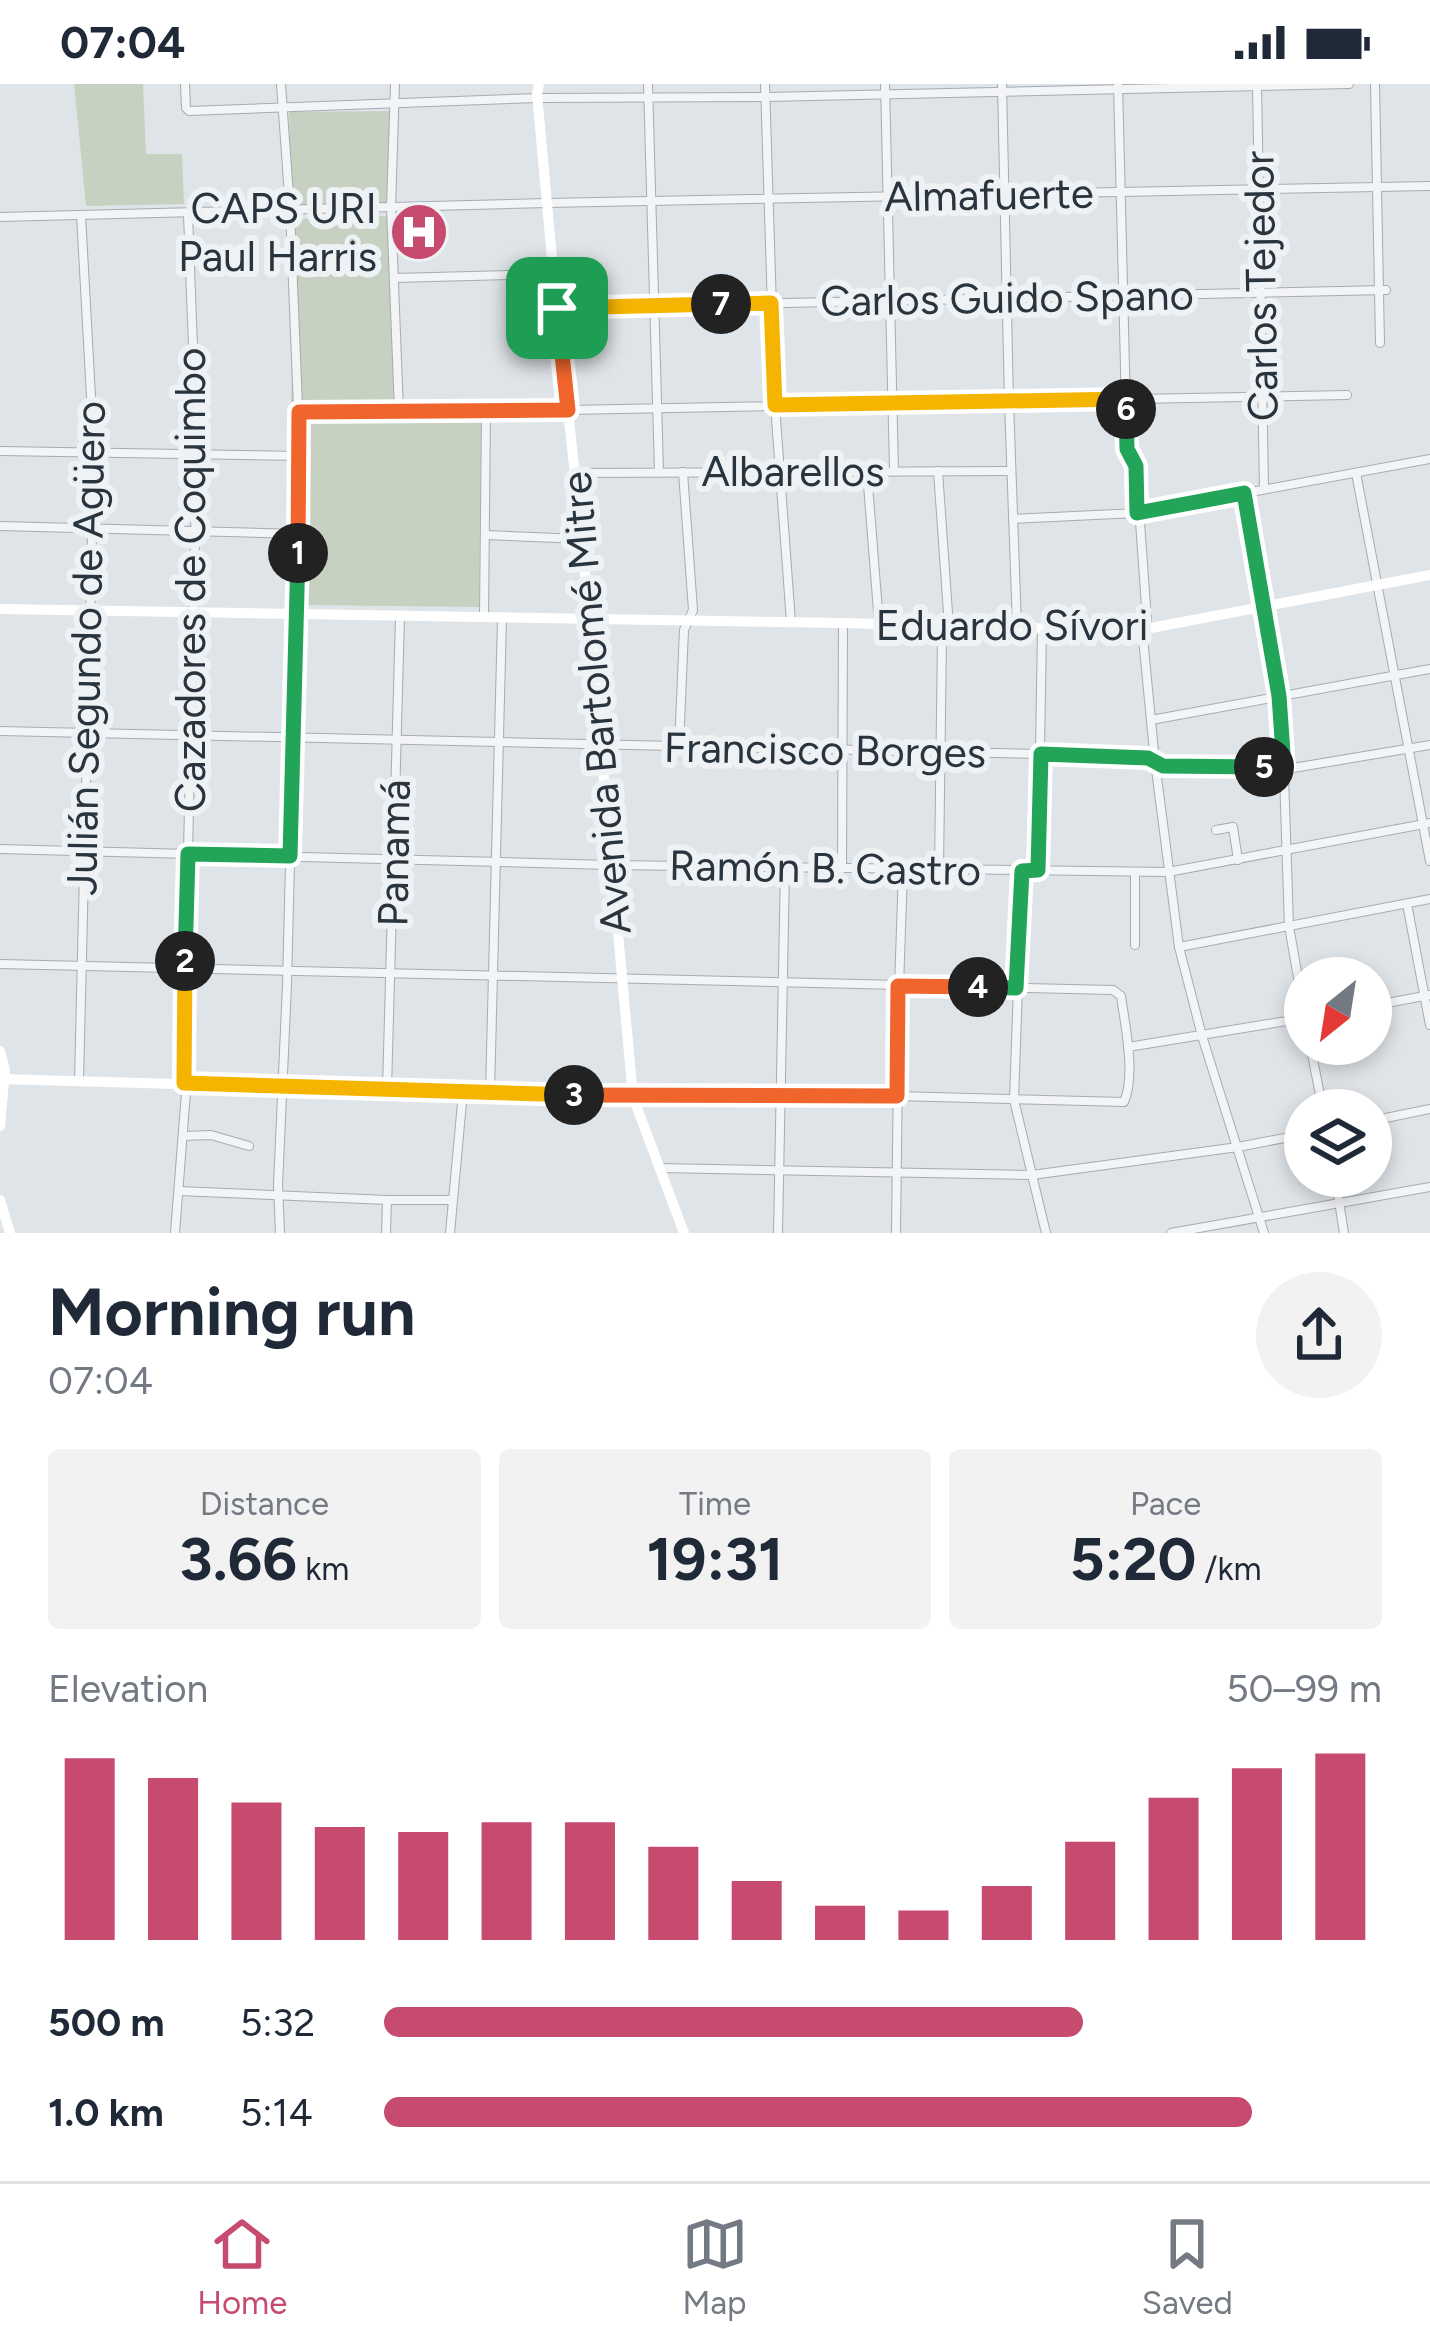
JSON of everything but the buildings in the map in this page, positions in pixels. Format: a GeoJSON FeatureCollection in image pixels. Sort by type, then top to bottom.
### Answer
{"type":"FeatureCollection","features":[{"type":"Feature","properties":{"kind":"street"},"geometry":{"type":"LineString","coordinates":[[184,84],[189,111],[395,105],[536,90],[648,98],[766,98],[885,89],[1349,84]]}},
{"type":"Feature","properties":{"kind":"street"},"geometry":{"type":"LineString","coordinates":[[280,1233],[300,455],[281,84]]}},
{"type":"Feature","properties":{"kind":"street"},"geometry":{"type":"LineString","coordinates":[[395,84],[391,207],[399,412]]}},
{"type":"Feature","properties":{"kind":"street"},"geometry":{"type":"LineString","coordinates":[[648,84],[659,472]]}},
{"type":"Feature","properties":{"kind":"street"},"geometry":{"type":"LineString","coordinates":[[765,84],[775,405],[791,622]]}},
{"type":"Feature","properties":{"kind":"street"},"geometry":{"type":"LineString","coordinates":[[1375,84],[1380,343]]}},
{"type":"Feature","properties":{"kind":"street","name":"Carlos Tejedor"},"geometry":{"type":"LineString","coordinates":[[1258,85],[1264,488]]}},
{"type":"Feature","properties":{"kind":"street"},"geometry":{"type":"LineString","coordinates":[[1118,87],[1127,449],[1136,466],[1151,720],[1168,872],[1179,947],[1202,1036],[1264,1233]]}},
{"type":"Feature","properties":{"kind":"street"},"geometry":{"type":"LineString","coordinates":[[1002,88],[1017,627]]}},
{"type":"Feature","properties":{"kind":"street"},"geometry":{"type":"LineString","coordinates":[[885,89],[894,471]]}},
{"type":"Feature","properties":{"kind":"street","name":"Avenida Bartolomé Mitre"},"geometry":{"type":"LineString","coordinates":[[536,90],[633,1097],[684,1233]]}},
{"type":"Feature","properties":{"kind":"street","name":"Almafuerte"},"geometry":{"type":"LineString","coordinates":[[0,217],[1430,186]]}},
{"type":"Feature","properties":{"kind":"street","name":"Cazadores de Coquimbo"},"geometry":{"type":"LineString","coordinates":[[175,1233],[187,1092],[184,969],[197,453],[188,214]]}},
{"type":"Feature","properties":{"kind":"street","name":"Julián Segundo de Agüero"},"geometry":{"type":"LineString","coordinates":[[79,1081],[94,451],[81,215]]}},
{"type":"Feature","properties":{"kind":"street"},"geometry":{"type":"LineString","coordinates":[[394,278],[553,274]]}},
{"type":"Feature","properties":{"kind":"street","name":"Carlos Guido Spano"},"geometry":{"type":"LineString","coordinates":[[557,308],[1382,290]]}},
{"type":"Feature","properties":{"kind":"street"},"geometry":{"type":"LineString","coordinates":[[299,412],[1347,395]]}},
{"type":"Feature","properties":{"kind":"street"},"geometry":{"type":"LineString","coordinates":[[484,618],[486,411]]}},
{"type":"Feature","properties":{"kind":"street"},"geometry":{"type":"LineString","coordinates":[[0,451],[300,455]]}},
{"type":"Feature","properties":{"kind":"street"},"geometry":{"type":"LineString","coordinates":[[1013,520],[1137,513],[1430,459]]}},
{"type":"Feature","properties":{"kind":"street"},"geometry":{"type":"LineString","coordinates":[[938,471],[947,626],[942,637],[939,870]]}},
{"type":"Feature","properties":{"kind":"street","name":"Albarellos"},"geometry":{"type":"LineString","coordinates":[[576,473],[1011,471]]}},
{"type":"Feature","properties":{"kind":"street"},"geometry":{"type":"LineString","coordinates":[[679,747],[684,630],[693,610],[683,472]]}},
{"type":"Feature","properties":{"kind":"street"},"geometry":{"type":"LineString","coordinates":[[867,472],[879,625]]}},
{"type":"Feature","properties":{"kind":"street"},"geometry":{"type":"LineString","coordinates":[[1355,472],[1430,861]]}},
{"type":"Feature","properties":{"kind":"street"},"geometry":{"type":"LineString","coordinates":[[1244,493],[1279,696],[1288,926],[1294,957]]}},
{"type":"Feature","properties":{"kind":"street"},"geometry":{"type":"LineString","coordinates":[[0,526],[298,534]]}},
{"type":"Feature","properties":{"kind":"street"},"geometry":{"type":"LineString","coordinates":[[486,535],[582,539]]}},
{"type":"Feature","properties":{"kind":"street","name":"Eduardo Sívori"},"geometry":{"type":"LineString","coordinates":[[0,610],[1145,631],[1430,575]]}},
{"type":"Feature","properties":{"kind":"street","name":"Panamá"},"geometry":{"type":"LineString","coordinates":[[387,1089],[400,617]]}},
{"type":"Feature","properties":{"kind":"street"},"geometry":{"type":"LineString","coordinates":[[490,1093],[502,618]]}},
{"type":"Feature","properties":{"kind":"street"},"geometry":{"type":"LineString","coordinates":[[842,623],[842,869]]}},
{"type":"Feature","properties":{"kind":"street"},"geometry":{"type":"LineString","coordinates":[[1038,870],[1042,628]]}},
{"type":"Feature","properties":{"kind":"street"},"geometry":{"type":"LineString","coordinates":[[1151,720],[1430,669]]}},
{"type":"Feature","properties":{"kind":"street","name":"Francisco Borges"},"geometry":{"type":"LineString","coordinates":[[0,731],[1041,754],[1148,758],[1163,766],[1284,767],[1430,746]]}},
{"type":"Feature","properties":{"kind":"street","name":"Ramón B. Castro"},"geometry":{"type":"LineString","coordinates":[[0,849],[610,865],[1168,872],[1426,824]]}},
{"type":"Feature","properties":{"kind":"street"},"geometry":{"type":"LineString","coordinates":[[1216,830],[1233,827],[1238,860]]}},
{"type":"Feature","properties":{"kind":"street"},"geometry":{"type":"LineString","coordinates":[[778,1233],[784,868]]}},
{"type":"Feature","properties":{"kind":"street"},"geometry":{"type":"LineString","coordinates":[[896,1233],[903,870]]}},
{"type":"Feature","properties":{"kind":"street"},"geometry":{"type":"LineString","coordinates":[[1022,871],[1014,1100],[1046,1233]]}},
{"type":"Feature","properties":{"kind":"street"},"geometry":{"type":"LineString","coordinates":[[1135,945],[1136,872]]}},
{"type":"Feature","properties":{"kind":"street"},"geometry":{"type":"LineString","coordinates":[[1179,947],[1430,899]]}},
{"type":"Feature","properties":{"kind":"street"},"geometry":{"type":"LineString","coordinates":[[1407,904],[1430,1025]]}},
{"type":"Feature","properties":{"kind":"street"},"geometry":{"type":"LineString","coordinates":[[0,964],[1119,992],[1128,1047],[1124,1102],[897,1096],[633,1097],[2,1079]]}},
{"type":"Feature","properties":{"kind":"street"},"geometry":{"type":"LineString","coordinates":[[1392,1002],[1427,995]]}},
{"type":"Feature","properties":{"kind":"street"},"geometry":{"type":"LineString","coordinates":[[1128,1047],[1284,1022]]}},
{"type":"Feature","properties":{"kind":"street"},"geometry":{"type":"LineString","coordinates":[[0,1051],[4,1060],[0,1126]]}},
{"type":"Feature","properties":{"kind":"street"},"geometry":{"type":"LineString","coordinates":[[450,1233],[463,1092]]}},
{"type":"Feature","properties":{"kind":"street"},"geometry":{"type":"LineString","coordinates":[[1392,1117],[1430,1109]]}},
{"type":"Feature","properties":{"kind":"street"},"geometry":{"type":"LineString","coordinates":[[183,1136],[211,1135],[249,1146]]}},
{"type":"Feature","properties":{"kind":"street"},"geometry":{"type":"LineString","coordinates":[[660,1168],[1032,1175],[1284,1138]]}},
{"type":"Feature","properties":{"kind":"street"},"geometry":{"type":"LineString","coordinates":[[1171,1233],[1430,1187]]}},
{"type":"Feature","properties":{"kind":"street"},"geometry":{"type":"LineString","coordinates":[[178,1191],[453,1200]]}},
{"type":"Feature","properties":{"kind":"street"},"geometry":{"type":"LineString","coordinates":[[1338,1197],[1344,1233]]}},
{"type":"Feature","properties":{"kind":"street"},"geometry":{"type":"LineString","coordinates":[[0,1200],[10,1233]]}},
{"type":"Feature","properties":{"kind":"street"},"geometry":{"type":"LineString","coordinates":[[386,1233],[387,1200]]}},
{"type":"Feature","properties":{"kind":"green space"},"geometry":{"type":"Polygon","coordinates":[[[74,84],[143,84],[146,154],[182,154],[184,204],[86,206],[74,84]]]}},
{"type":"Feature","properties":{"kind":"green space"},"geometry":{"type":"Polygon","coordinates":[[[390,111],[391,205],[291,207],[289,112],[390,111]]]}},
{"type":"Feature","properties":{"kind":"green space"},"geometry":{"type":"Polygon","coordinates":[[[390,216],[394,404],[291,402],[296,219],[390,216]]]}},
{"type":"Feature","properties":{"kind":"green space"},"geometry":{"type":"Polygon","coordinates":[[[481,418],[479,607],[305,605],[309,419],[481,418]]]}},
{"type":"Feature","properties":{"kind":"place","name":"CAPS URI Paul Harris"},"geometry":{"type":"Point","coordinates":[419,232]}},
{"type":"Feature","properties":{"kind":"route"},"geometry":{"type":"LineString","coordinates":[[771,303],[775,405],[1126,399],[1127,449],[1136,466],[1137,513],[1244,493],[1282,716],[1284,767],[1163,766],[1148,758],[1041,754],[1038,870],[1022,871],[1016,988],[898,986],[897,1096],[633,1097],[184,1083],[188,854],[290,856],[299,412],[568,410],[557,308],[771,303]]}}]}
